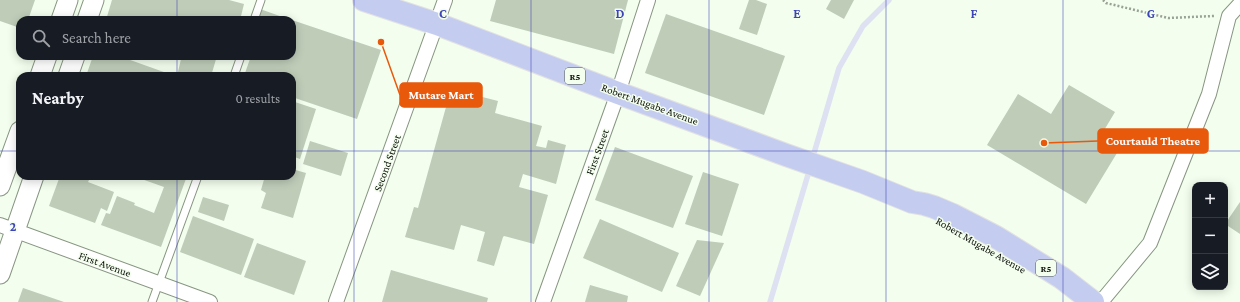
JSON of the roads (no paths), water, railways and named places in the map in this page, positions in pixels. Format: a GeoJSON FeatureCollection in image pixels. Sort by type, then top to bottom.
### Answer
{"type":"FeatureCollection","features":[{"type":"Feature","properties":{"kind":"highway","name":"Robert Mugabe Avenue"},"geometry":{"type":"LineString","coordinates":[[364,0],[437,24],[618,93],[863,182],[912,202],[934,207],[996,237],[1062,278],[1093,302]]}},
{"type":"Feature","properties":{"kind":"highway","name":"Robert Mugabe Avenue"},"geometry":{"type":"LineString","coordinates":[[912,202],[929,216],[991,249],[1030,273],[1059,292],[1070,302]]}},
{"type":"Feature","properties":{"kind":"main road"},"geometry":{"type":"LineString","coordinates":[[62,16],[68,0]]}},
{"type":"Feature","properties":{"kind":"main road"},"geometry":{"type":"LineString","coordinates":[[88,16],[94,0]]}},
{"type":"Feature","properties":{"kind":"main road"},"geometry":{"type":"LineString","coordinates":[[41,72],[46,60]]}},
{"type":"Feature","properties":{"kind":"main road"},"geometry":{"type":"LineString","coordinates":[[69,72],[74,60]]}},
{"type":"Feature","properties":{"kind":"main road"},"geometry":{"type":"LineString","coordinates":[[0,186],[16,142]]}},
{"type":"Feature","properties":{"kind":"main road"},"geometry":{"type":"LineString","coordinates":[[0,274],[8,228],[32,180]]}},
{"type":"Feature","properties":{"kind":"street","name":"Second Street"},"geometry":{"type":"LineString","coordinates":[[336,302],[445,0]]}},
{"type":"Feature","properties":{"kind":"street","name":"First Street"},"geometry":{"type":"LineString","coordinates":[[543,302],[618,93],[648,0]]}},
{"type":"Feature","properties":{"kind":"street"},"geometry":{"type":"LineString","coordinates":[[1102,302],[1150,243],[1209,94],[1229,16],[1240,4]]}},
{"type":"Feature","properties":{"kind":"street","name":"First Avenue"},"geometry":{"type":"LineString","coordinates":[[8,228],[210,302]]}},
{"type":"Feature","properties":{"kind":"lane"},"geometry":{"type":"LineString","coordinates":[[255,16],[261,0]]}},
{"type":"Feature","properties":{"kind":"lane"},"geometry":{"type":"LineString","coordinates":[[235,72],[240,60]]}},
{"type":"Feature","properties":{"kind":"lane"},"geometry":{"type":"LineString","coordinates":[[152,302],[197,180]]}},
{"type":"Feature","properties":{"kind":"waterway"},"geometry":{"type":"LineString","coordinates":[[812,160],[839,68],[863,26],[889,0]]}},
{"type":"Feature","properties":{"kind":"waterway"},"geometry":{"type":"LineString","coordinates":[[770,302],[810,168]]}},
{"type":"Feature","properties":{"kind":"place","name":"Mutare Mart"},"geometry":{"type":"Point","coordinates":[381,42]}},
{"type":"Feature","properties":{"kind":"place","name":"Courtauld Theatre"},"geometry":{"type":"Point","coordinates":[1044,143]}}]}
